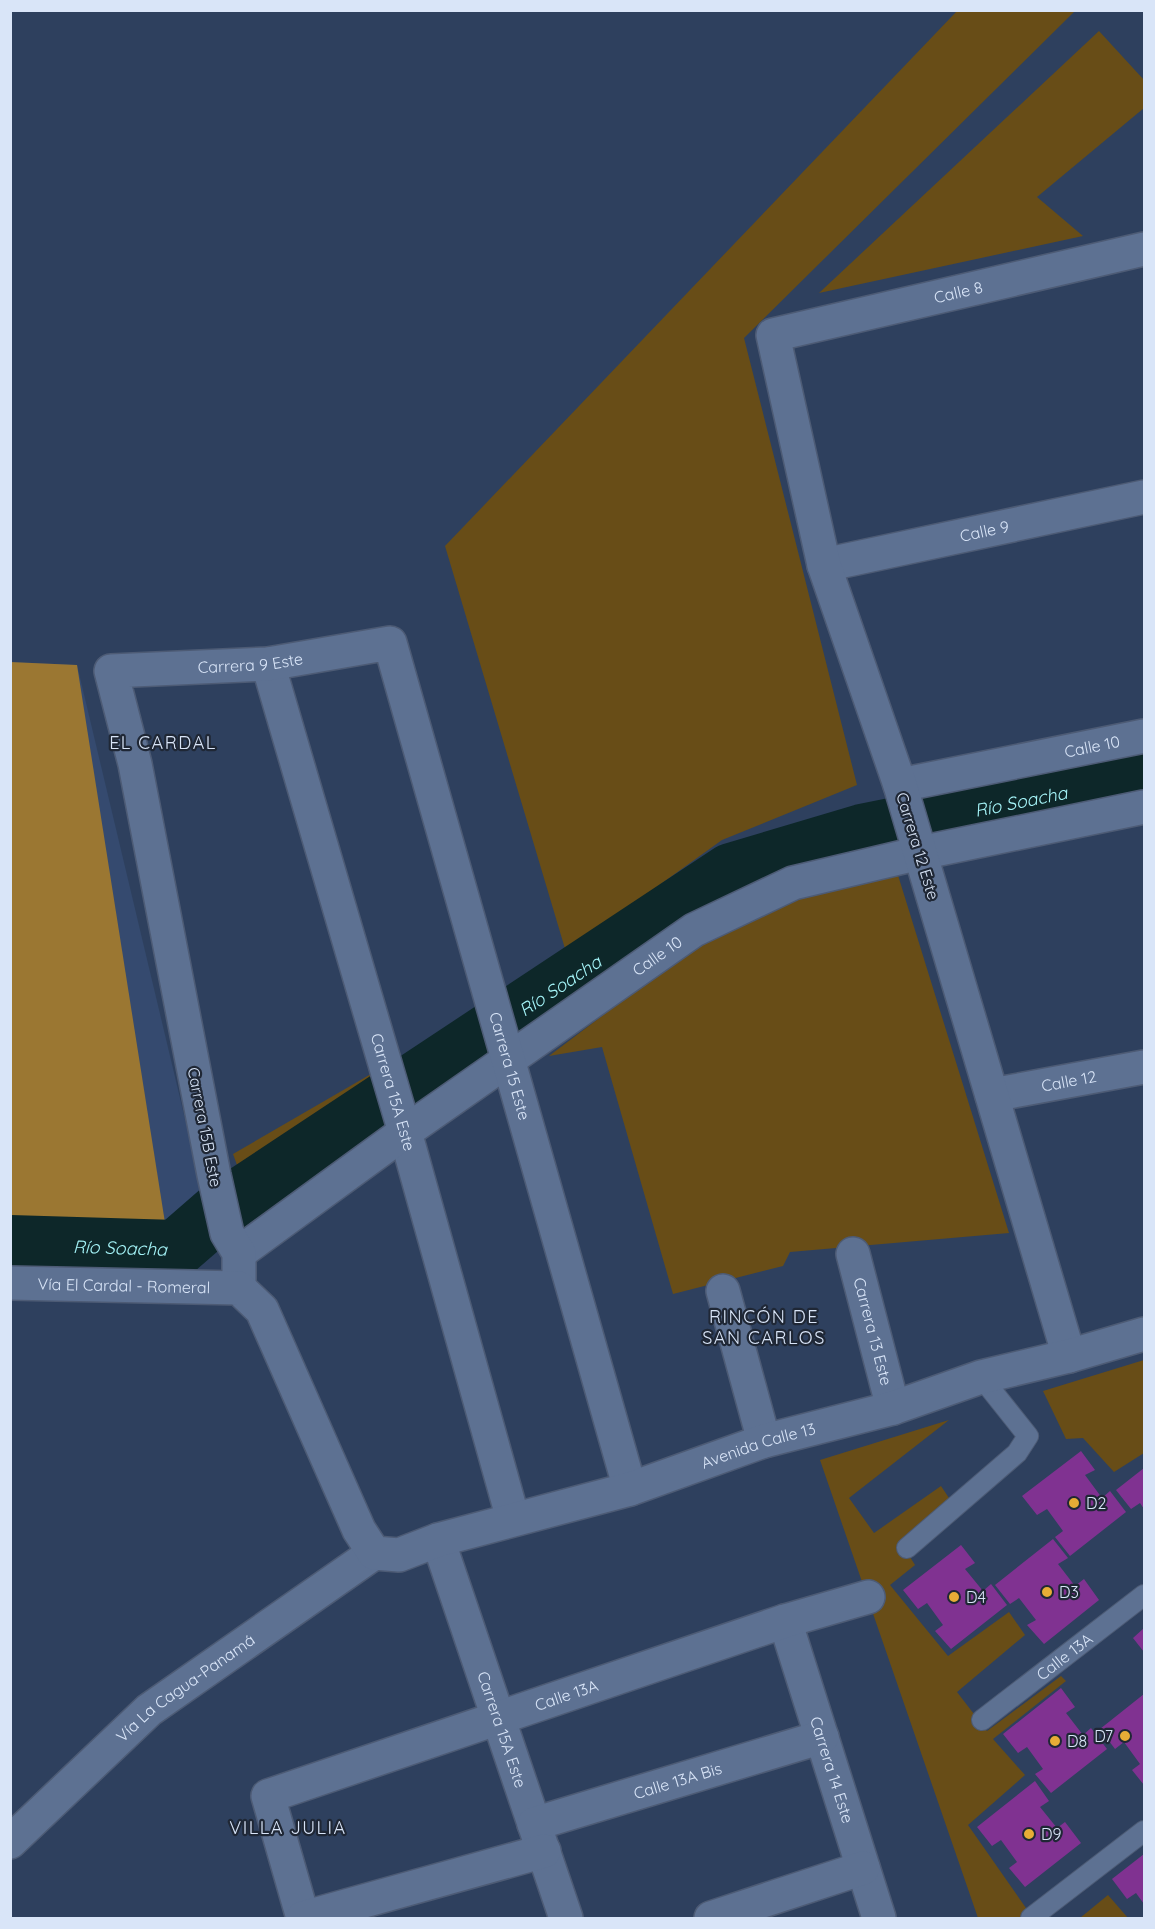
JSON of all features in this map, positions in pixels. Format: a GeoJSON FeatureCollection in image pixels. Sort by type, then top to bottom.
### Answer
{"type":"FeatureCollection","features":[{"type":"Feature","properties":{"kind":"street","name":"Calle 8"},"geometry":{"type":"LineString","coordinates":[[773,335],[1144,252]]}},
{"type":"Feature","properties":{"kind":"street","name":"Carrera 12 Este"},"geometry":{"type":"LineString","coordinates":[[773,335],[824,565],[919,848],[1069,1356]]}},
{"type":"Feature","properties":{"kind":"street","name":"Calle 9"},"geometry":{"type":"LineString","coordinates":[[824,565],[1144,497]]}},
{"type":"Feature","properties":{"kind":"street","name":"Carrera 9 Este"},"geometry":{"type":"LineString","coordinates":[[111,671],[268,664],[390,643]]}},
{"type":"Feature","properties":{"kind":"street","name":"Carrera 15 Este"},"geometry":{"type":"LineString","coordinates":[[390,643],[630,1489]]}},
{"type":"Feature","properties":{"kind":"street","name":"Carrera 15A Este"},"geometry":{"type":"LineString","coordinates":[[268,664],[388,1073],[513,1519]]}},
{"type":"Feature","properties":{"kind":"street","name":"Carrera 15B Este"},"geometry":{"type":"LineString","coordinates":[[111,671],[135,764],[214,1175],[233,1243],[239,1288]]}},
{"type":"Feature","properties":{"kind":"street","name":"Calle 10"},"geometry":{"type":"LineString","coordinates":[[902,794],[1144,736]]}},
{"type":"Feature","properties":{"kind":"street","name":"Calle 10"},"geometry":{"type":"LineString","coordinates":[[233,1243],[506,1051],[694,930],[794,883],[919,848],[1144,807]]}},
{"type":"Feature","properties":{"kind":"street","name":"Calle 12"},"geometry":{"type":"LineString","coordinates":[[992,1095],[1144,1066]]}},
{"type":"Feature","properties":{"kind":"street","name":"Carrera 13 Este"},"geometry":{"type":"LineString","coordinates":[[854,1254],[893,1408]]}},
{"type":"Feature","properties":{"kind":"street","name":"Vía El Cardal - Romeral"},"geometry":{"type":"LineString","coordinates":[[10,1283],[239,1288]]}},
{"type":"Feature","properties":{"kind":"street"},"geometry":{"type":"LineString","coordinates":[[239,1288],[262,1310],[359,1530],[374,1552]]}},
{"type":"Feature","properties":{"kind":"street"},"geometry":{"type":"LineString","coordinates":[[723,1291],[764,1441]]}},
{"type":"Feature","properties":{"kind":"street","name":"Avenida Calle 13"},"geometry":{"type":"LineString","coordinates":[[374,1552],[399,1555],[438,1540],[630,1489],[764,1441],[893,1408],[981,1377],[1069,1356],[1144,1334]]}},
{"type":"Feature","properties":{"kind":"street","name":"Carrera 15A Este"},"geometry":{"type":"LineString","coordinates":[[438,1540],[566,1918]]}},
{"type":"Feature","properties":{"kind":"street","name":"Vía La Cagua-Panamá"},"geometry":{"type":"LineString","coordinates":[[10,1842],[149,1710],[374,1552]]}},
{"type":"Feature","properties":{"kind":"street","name":"Calle 13A"},"geometry":{"type":"LineString","coordinates":[[303,1918],[268,1797],[785,1621],[868,1597]]}},
{"type":"Feature","properties":{"kind":"street","name":"Carrera 14 Este"},"geometry":{"type":"LineString","coordinates":[[785,1621],[879,1918]]}},
{"type":"Feature","properties":{"kind":"street","name":"Calle 13A Bis"},"geometry":{"type":"LineString","coordinates":[[303,1918],[822,1737]]}},
{"type":"Feature","properties":{"kind":"street"},"geometry":{"type":"LineString","coordinates":[[711,1918],[862,1869]]}},
{"type":"Feature","properties":{"kind":"lane"},"geometry":{"type":"LineString","coordinates":[[907,1548],[1017,1453],[1028,1436],[981,1377]]}},
{"type":"Feature","properties":{"kind":"lane","name":"Calle 13A"},"geometry":{"type":"LineString","coordinates":[[982,1720],[1144,1594]]}},
{"type":"Feature","properties":{"kind":"lane"},"geometry":{"type":"LineString","coordinates":[[1031,1918],[1144,1831]]}},
{"type":"Feature","properties":{"kind":"shaded area"},"geometry":{"type":"Polygon","coordinates":[[[957,11],[1075,11],[744,338],[857,785],[722,840],[566,952],[445,546],[957,11]]]}},
{"type":"Feature","properties":{"kind":"shaded area"},"geometry":{"type":"Polygon","coordinates":[[[1099,31],[1144,80],[1144,108],[1037,197],[1083,236],[819,293],[1099,31]]]}},
{"type":"Feature","properties":{"kind":"shaded area"},"geometry":{"type":"Polygon","coordinates":[[[10,662],[77,665],[204,1199],[166,1229],[11,1228],[10,662]]]}},
{"type":"Feature","properties":{"kind":"shaded area"},"geometry":{"type":"Polygon","coordinates":[[[10,662],[77,665],[166,1229],[11,1229],[10,662]]]}},
{"type":"Feature","properties":{"kind":"shaded area"},"geometry":{"type":"Polygon","coordinates":[[[1144,741],[1144,789],[915,838],[680,927],[382,1122],[257,1220],[233,1154],[566,961],[723,850],[906,793],[1144,741]]]}},
{"type":"Feature","properties":{"kind":"shaded area"},"geometry":{"type":"Polygon","coordinates":[[[897,872],[1009,1233],[790,1252],[783,1266],[673,1294],[602,1047],[549,1056],[705,938],[803,894],[897,872]]]}},
{"type":"Feature","properties":{"kind":"shaded area"},"geometry":{"type":"Polygon","coordinates":[[[1144,1360],[1144,1453],[1114,1472],[1083,1438],[1066,1439],[1043,1391],[1144,1360]]]}},
{"type":"Feature","properties":{"kind":"shaded area"},"geometry":{"type":"Polygon","coordinates":[[[949,1420],[849,1498],[874,1533],[941,1486],[951,1501],[902,1544],[915,1565],[890,1585],[948,1656],[1009,1612],[1025,1635],[957,1692],[987,1731],[1061,1676],[1066,1681],[993,1739],[1025,1775],[968,1825],[1033,1918],[978,1918],[820,1460],[949,1420]]]}},
{"type":"Feature","properties":{"kind":"shaded area"},"geometry":{"type":"Polygon","coordinates":[[[1108,1895],[1128,1918],[1080,1918],[1108,1895]]]}},
{"type":"Feature","properties":{"kind":"building","name":"D2"},"geometry":{"type":"Polygon","coordinates":[[[1081,1451],[1095,1470],[1085,1475],[1102,1498],[1110,1491],[1126,1512],[1070,1556],[1055,1537],[1063,1531],[1047,1509],[1037,1515],[1022,1496],[1081,1451]]]}},
{"type":"Feature","properties":{"kind":"building"},"geometry":{"type":"Polygon","coordinates":[[[1144,1468],[1144,1509],[1140,1503],[1131,1509],[1116,1490],[1144,1468]]]}},
{"type":"Feature","properties":{"kind":"building","name":"D3"},"geometry":{"type":"Polygon","coordinates":[[[1053,1539],[1068,1558],[1058,1564],[1075,1586],[1084,1579],[1099,1600],[1044,1644],[1027,1625],[1036,1620],[1019,1598],[1010,1604],[995,1585],[1053,1539]]]}},
{"type":"Feature","properties":{"kind":"building","name":"D4"},"geometry":{"type":"Polygon","coordinates":[[[961,1545],[975,1563],[965,1569],[983,1591],[991,1584],[1007,1605],[951,1649],[935,1631],[943,1625],[927,1603],[918,1609],[903,1590],[961,1545]]]}},
{"type":"Feature","properties":{"kind":"building"},"geometry":{"type":"Polygon","coordinates":[[[1144,1628],[1144,1652],[1133,1638],[1144,1628]]]}},
{"type":"Feature","properties":{"kind":"building","name":"D8"},"geometry":{"type":"Polygon","coordinates":[[[1061,1688],[1075,1707],[1066,1713],[1083,1735],[1091,1728],[1107,1749],[1051,1793],[1035,1774],[1043,1769],[1027,1747],[1018,1753],[1003,1734],[1061,1688]]]}},
{"type":"Feature","properties":{"kind":"building","name":"D7"},"geometry":{"type":"Polygon","coordinates":[[[1144,1694],[1144,1785],[1132,1770],[1140,1764],[1124,1742],[1115,1749],[1100,1729],[1144,1694]]]}},
{"type":"Feature","properties":{"kind":"building","name":"D9"},"geometry":{"type":"Polygon","coordinates":[[[1035,1781],[1049,1801],[1040,1807],[1057,1828],[1065,1822],[1081,1843],[1025,1887],[1009,1868],[1017,1862],[1001,1840],[992,1846],[977,1827],[1035,1781]]]}},
{"type":"Feature","properties":{"kind":"building"},"geometry":{"type":"Polygon","coordinates":[[[1144,1854],[1144,1904],[1136,1893],[1127,1899],[1112,1879],[1144,1854]]]}},
{"type":"Feature","properties":{"kind":"waterway","name":"Río Soacha"},"geometry":{"type":"LineString","coordinates":[[10,1244],[176,1249],[222,1209],[731,872],[862,833],[1144,776]]}},
{"type":"Feature","properties":{"kind":"place","name":"D2"},"geometry":{"type":"Point","coordinates":[1074,1503]}},
{"type":"Feature","properties":{"kind":"place","name":"D3"},"geometry":{"type":"Point","coordinates":[1047,1592]}},
{"type":"Feature","properties":{"kind":"place","name":"D4"},"geometry":{"type":"Point","coordinates":[954,1597]}},
{"type":"Feature","properties":{"kind":"place","name":"D7"},"geometry":{"type":"Point","coordinates":[1125,1736]}},
{"type":"Feature","properties":{"kind":"place","name":"D8"},"geometry":{"type":"Point","coordinates":[1055,1741]}},
{"type":"Feature","properties":{"kind":"place","name":"D9"},"geometry":{"type":"Point","coordinates":[1029,1834]}},
{"type":"Feature","properties":{"kind":"district","name":"EL CARDAL"},"geometry":{"type":"Point","coordinates":[163,742]}},
{"type":"Feature","properties":{"kind":"district","name":"RINCÓN DE SAN CARLOS"},"geometry":{"type":"Point","coordinates":[764,1326]}},
{"type":"Feature","properties":{"kind":"district","name":"VILLA JULIA"},"geometry":{"type":"Point","coordinates":[288,1827]}}]}
